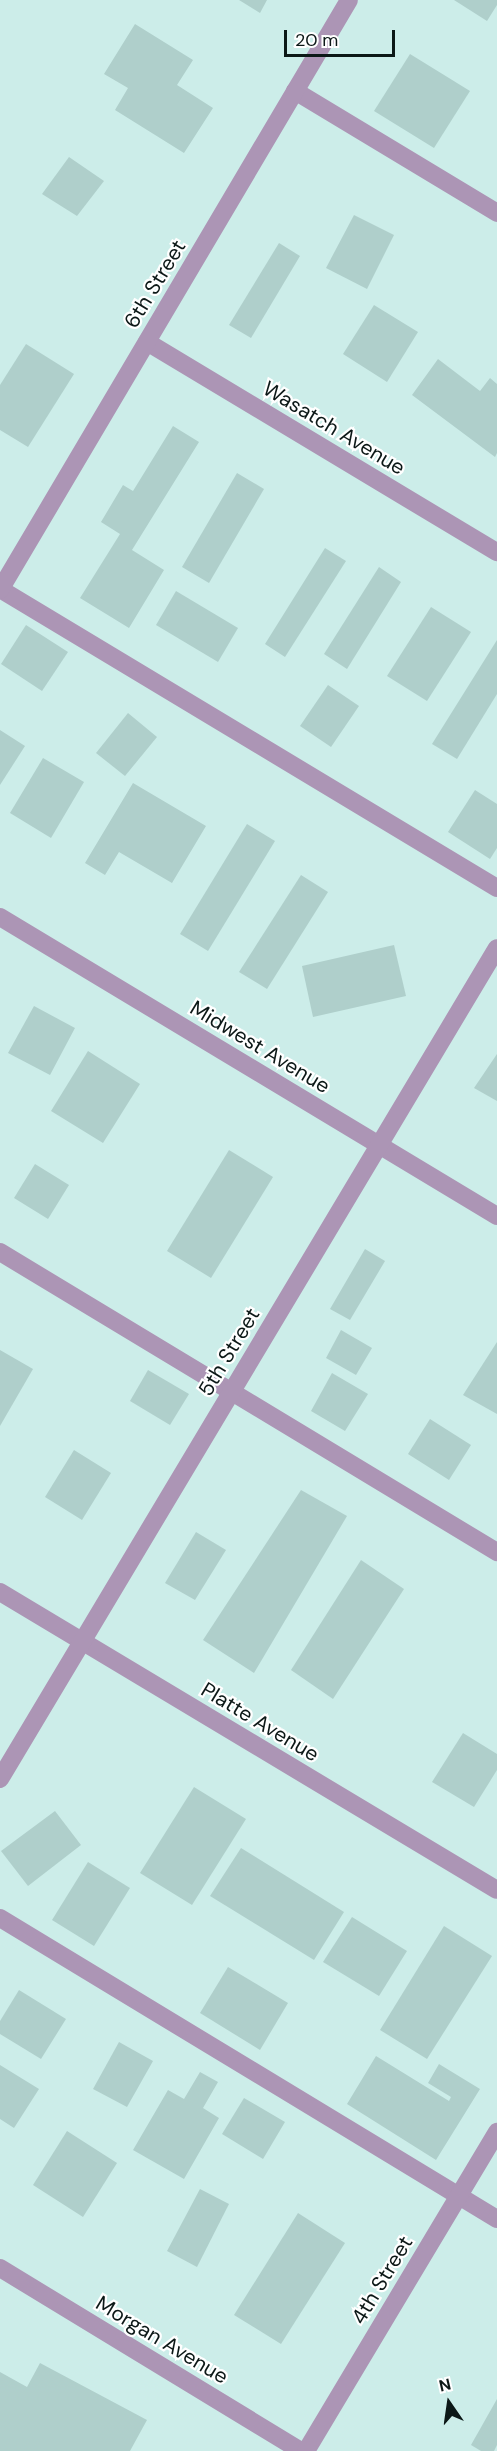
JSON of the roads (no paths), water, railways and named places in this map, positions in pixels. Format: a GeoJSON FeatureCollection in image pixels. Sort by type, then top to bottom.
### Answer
{"type":"FeatureCollection","features":[{"type":"Feature","properties":{"kind":"street","name":"6th Street"},"geometry":{"type":"LineString","coordinates":[[0,589],[349,0]]}},
{"type":"Feature","properties":{"kind":"street"},"geometry":{"type":"LineString","coordinates":[[295,92],[497,213]]}},
{"type":"Feature","properties":{"kind":"street","name":"Wasatch Avenue"},"geometry":{"type":"LineString","coordinates":[[147,342],[497,552]]}},
{"type":"Feature","properties":{"kind":"street"},"geometry":{"type":"LineString","coordinates":[[0,589],[497,888]]}},
{"type":"Feature","properties":{"kind":"street","name":"Midwest Avenue"},"geometry":{"type":"LineString","coordinates":[[0,917],[497,1216]]}},
{"type":"Feature","properties":{"kind":"street","name":"5th Street"},"geometry":{"type":"LineString","coordinates":[[0,1779],[497,948]]}},
{"type":"Feature","properties":{"kind":"street"},"geometry":{"type":"LineString","coordinates":[[0,1252],[497,1552]]}},
{"type":"Feature","properties":{"kind":"street","name":"Platte Avenue"},"geometry":{"type":"LineString","coordinates":[[0,1593],[497,1890]]}},
{"type":"Feature","properties":{"kind":"street"},"geometry":{"type":"LineString","coordinates":[[0,1918],[497,2219]]}},
{"type":"Feature","properties":{"kind":"street","name":"4th Street"},"geometry":{"type":"LineString","coordinates":[[306,2451],[497,2133]]}},
{"type":"Feature","properties":{"kind":"street","name":"Morgan Avenue"},"geometry":{"type":"LineString","coordinates":[[0,2268],[301,2451]]}}]}
